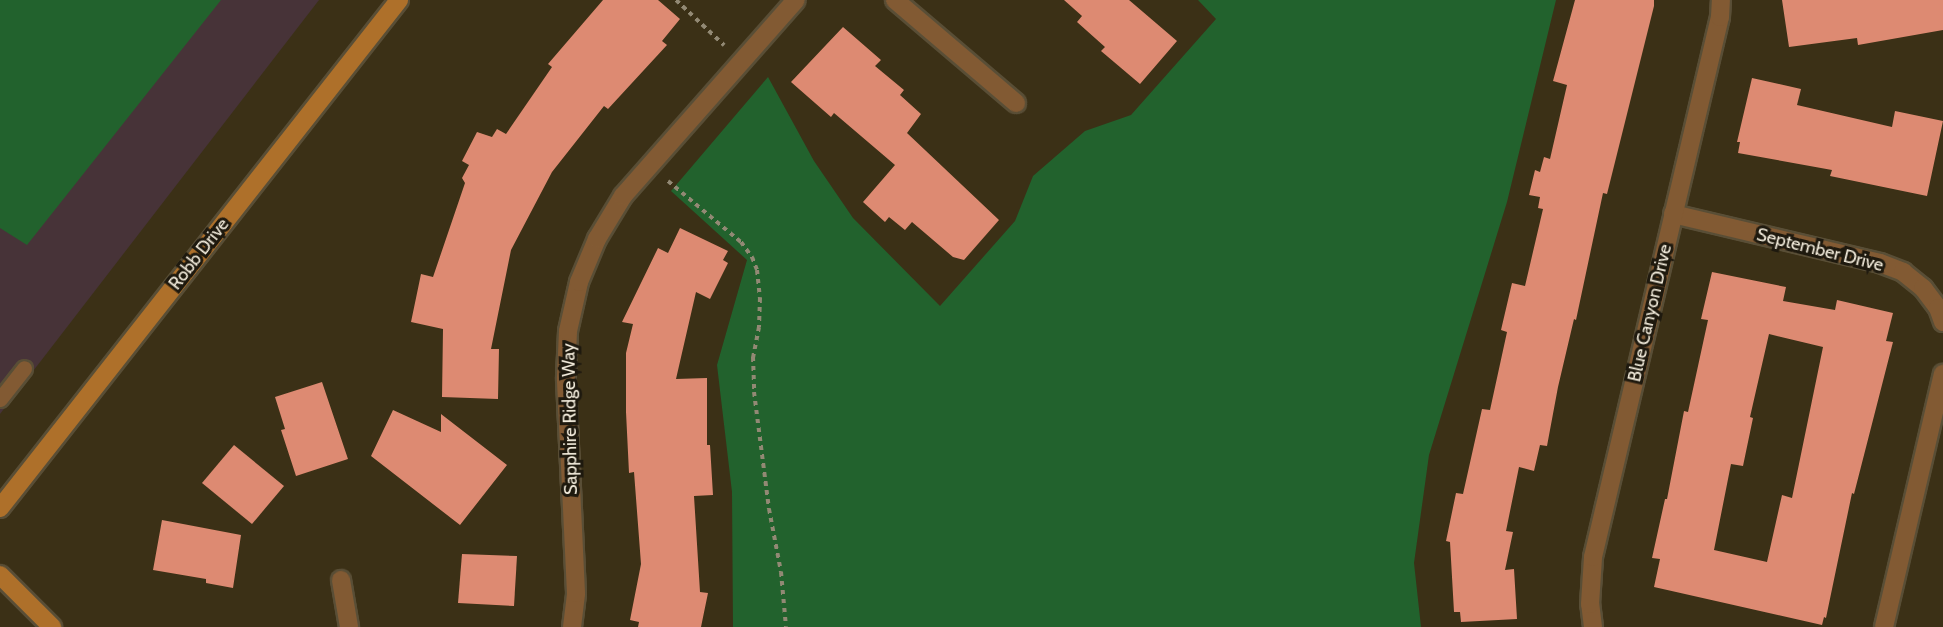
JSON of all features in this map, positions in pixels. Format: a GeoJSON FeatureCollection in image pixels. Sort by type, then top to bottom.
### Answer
{"type":"FeatureCollection","features":[{"type":"Feature","properties":{"kind":"street","name":"Robb Drive"},"geometry":{"type":"LineString","coordinates":[[0,507],[399,0]]}},
{"type":"Feature","properties":{"kind":"street","name":"Sapphire Ridge Way"},"geometry":{"type":"LineString","coordinates":[[572,627],[576,593],[566,377],[568,331],[579,282],[597,239],[623,196],[796,0]]}},
{"type":"Feature","properties":{"kind":"street"},"geometry":{"type":"LineString","coordinates":[[895,0],[1016,104]]}},
{"type":"Feature","properties":{"kind":"street","name":"Blue Canyon Drive"},"geometry":{"type":"LineString","coordinates":[[1593,627],[1590,604],[1593,557],[1721,0]]}},
{"type":"Feature","properties":{"kind":"street","name":"September Drive"},"geometry":{"type":"LineString","coordinates":[[1673,214],[1880,263],[1903,272],[1923,288],[1938,308],[1943,322]]}},
{"type":"Feature","properties":{"kind":"street"},"geometry":{"type":"LineString","coordinates":[[1884,627],[1943,374]]}},
{"type":"Feature","properties":{"kind":"street"},"geometry":{"type":"LineString","coordinates":[[0,575],[52,627]]}},
{"type":"Feature","properties":{"kind":"street"},"geometry":{"type":"LineString","coordinates":[[341,580],[349,627]]}},
{"type":"Feature","properties":{"kind":"lane"},"geometry":{"type":"LineString","coordinates":[[0,399],[24,368]]}},
{"type":"Feature","properties":{"kind":"path"},"geometry":{"type":"LineString","coordinates":[[676,0],[714,34],[740,64]]}},
{"type":"Feature","properties":{"kind":"path"},"geometry":{"type":"LineString","coordinates":[[648,168],[670,183],[741,242],[752,257],[757,270],[760,298],[759,327],[753,357],[754,392],[769,509],[781,572],[786,627]]}},
{"type":"Feature","properties":{"kind":"shaded area"},"geometry":{"type":"Polygon","coordinates":[[[0,0],[319,0],[0,414],[0,0]]]}},
{"type":"Feature","properties":{"kind":"green space"},"geometry":{"type":"Polygon","coordinates":[[[0,0],[221,0],[27,245],[0,228],[0,0]]]}},
{"type":"Feature","properties":{"kind":"green space"},"geometry":{"type":"Polygon","coordinates":[[[1198,0],[1556,0],[1507,202],[1429,455],[1414,563],[1421,627],[733,627],[732,492],[717,365],[747,260],[671,191],[768,77],[814,161],[853,218],[940,306],[1015,221],[1033,176],[1085,131],[1131,115],[1216,19],[1198,0]]]}},
{"type":"Feature","properties":{"kind":"building"},"geometry":{"type":"Polygon","coordinates":[[[603,0],[658,0],[680,19],[662,41],[667,45],[608,109],[604,106],[552,172],[511,250],[491,349],[499,349],[498,399],[442,397],[443,329],[411,322],[421,274],[433,277],[465,183],[462,178],[469,165],[462,161],[477,132],[492,137],[497,129],[506,134],[552,67],[548,64],[603,0]]]}},
{"type":"Feature","properties":{"kind":"building"},"geometry":{"type":"Polygon","coordinates":[[[1064,0],[1129,0],[1177,41],[1140,84],[1101,51],[1105,47],[1077,22],[1082,16],[1064,0]]]}},
{"type":"Feature","properties":{"kind":"building"},"geometry":{"type":"Polygon","coordinates":[[[1575,0],[1654,0],[1654,6],[1607,194],[1603,193],[1576,320],[1574,319],[1558,387],[1547,446],[1540,445],[1534,471],[1519,467],[1506,531],[1513,532],[1505,570],[1514,569],[1517,619],[1461,622],[1460,612],[1454,612],[1450,542],[1446,541],[1456,493],[1463,494],[1482,409],[1490,410],[1507,332],[1501,330],[1512,283],[1525,286],[1543,209],[1538,208],[1540,197],[1529,195],[1535,170],[1540,172],[1544,157],[1550,159],[1567,85],[1553,81],[1575,0]]]}},
{"type":"Feature","properties":{"kind":"building"},"geometry":{"type":"Polygon","coordinates":[[[1782,0],[1943,0],[1943,30],[1858,45],[1857,38],[1789,47],[1782,0]]]}},
{"type":"Feature","properties":{"kind":"building"},"geometry":{"type":"Polygon","coordinates":[[[843,27],[881,60],[875,66],[904,90],[900,95],[921,114],[907,133],[999,220],[964,260],[953,257],[912,222],[905,230],[889,217],[885,222],[863,202],[895,165],[834,113],[831,117],[791,82],[843,27]]]}},
{"type":"Feature","properties":{"kind":"building"},"geometry":{"type":"Polygon","coordinates":[[[1752,78],[1801,89],[1797,105],[1892,127],[1895,111],[1943,121],[1927,196],[1830,176],[1832,170],[1738,153],[1740,142],[1737,142],[1752,78]]]}},
{"type":"Feature","properties":{"kind":"building"},"geometry":{"type":"Polygon","coordinates":[[[680,228],[728,251],[723,260],[728,263],[710,299],[696,292],[676,379],[707,378],[707,445],[710,445],[713,495],[694,496],[700,592],[708,593],[701,627],[638,627],[639,622],[630,620],[641,564],[634,472],[629,473],[626,412],[626,353],[633,324],[622,322],[658,248],[668,253],[680,228]]]}},
{"type":"Feature","properties":{"kind":"building"},"geometry":{"type":"Polygon","coordinates":[[[1712,272],[1786,287],[1783,301],[1835,310],[1837,300],[1893,313],[1886,341],[1893,342],[1854,494],[1852,493],[1826,618],[1824,617],[1822,625],[1654,587],[1660,559],[1652,558],[1665,499],[1667,499],[1684,411],[1688,412],[1708,320],[1701,319],[1712,272]],[[1769,334],[1750,417],[1753,418],[1743,466],[1731,464],[1714,550],[1767,562],[1782,495],[1792,498],[1823,347],[1769,334]]]}},
{"type":"Feature","properties":{"kind":"building"},"geometry":{"type":"Polygon","coordinates":[[[322,382],[348,459],[296,476],[281,430],[285,429],[275,397],[322,382]]]}},
{"type":"Feature","properties":{"kind":"building"},"geometry":{"type":"Polygon","coordinates":[[[393,410],[441,432],[441,414],[507,465],[460,525],[371,456],[393,410]]]}},
{"type":"Feature","properties":{"kind":"building"},"geometry":{"type":"Polygon","coordinates":[[[234,445],[284,486],[252,524],[202,483],[234,445]]]}},
{"type":"Feature","properties":{"kind":"building"},"geometry":{"type":"Polygon","coordinates":[[[162,520],[241,535],[233,588],[206,583],[206,579],[153,570],[162,520]]]}},
{"type":"Feature","properties":{"kind":"building"},"geometry":{"type":"Polygon","coordinates":[[[462,554],[517,556],[514,606],[458,603],[462,554]]]}}]}
